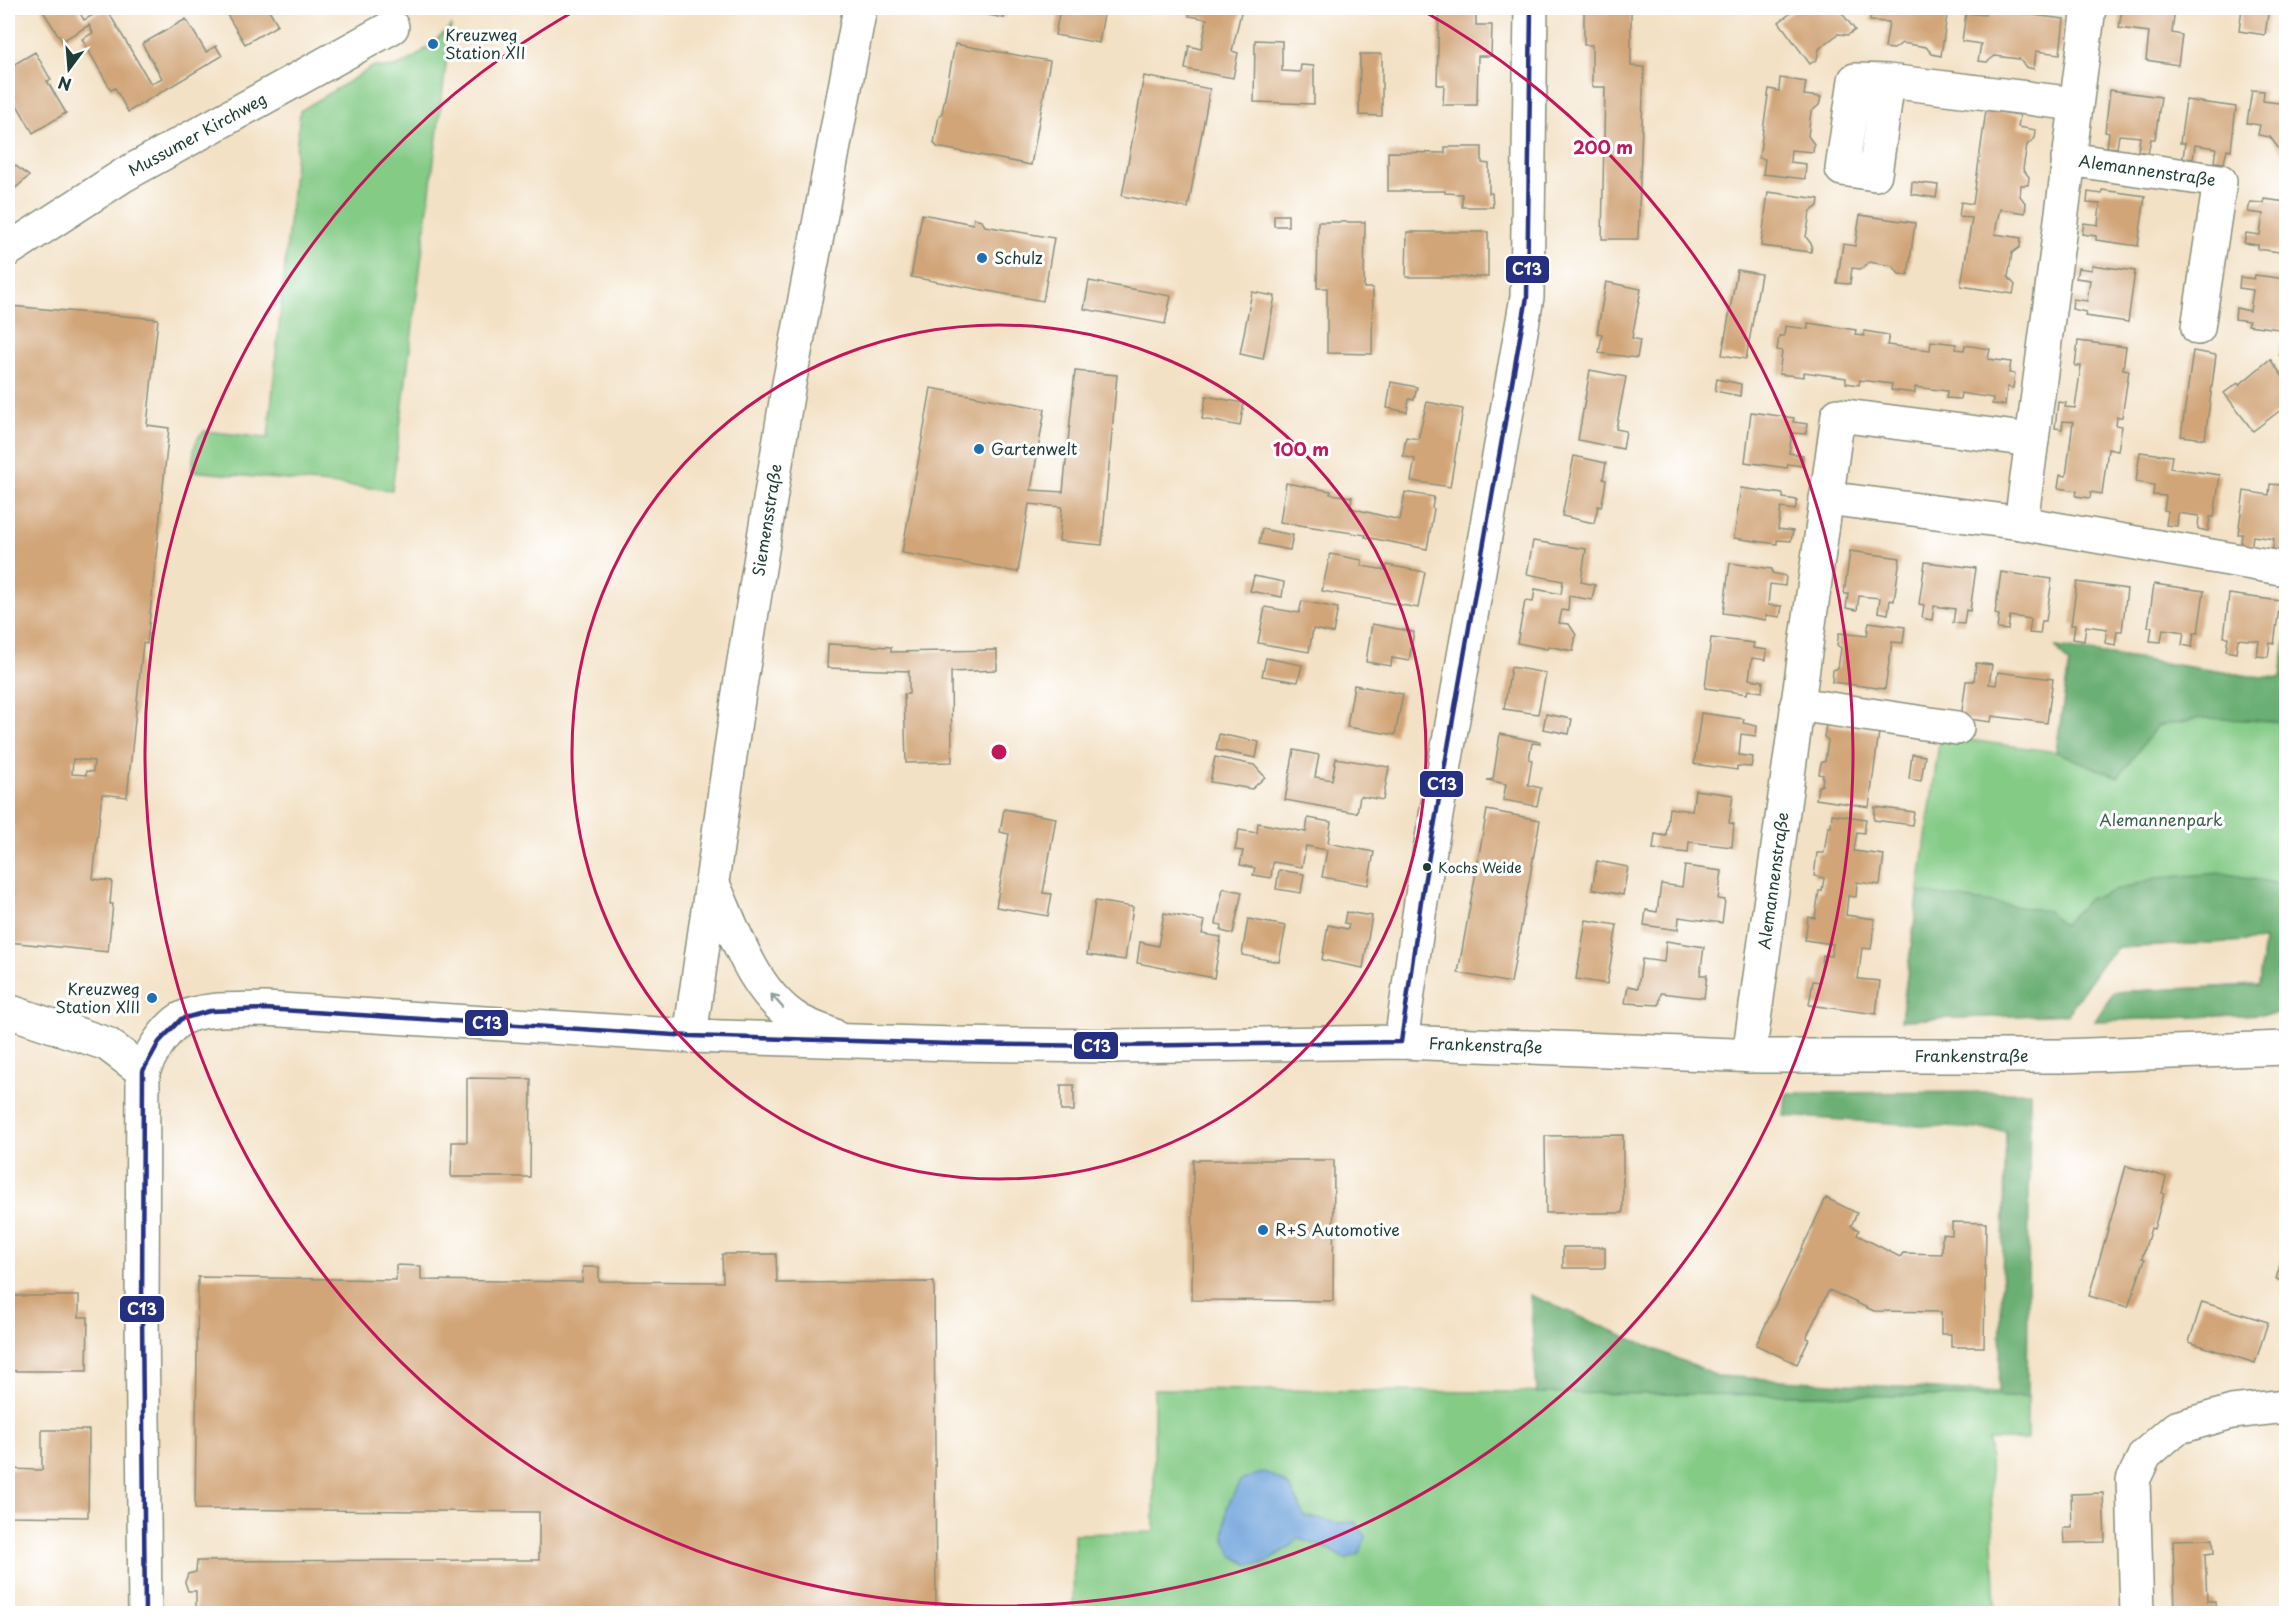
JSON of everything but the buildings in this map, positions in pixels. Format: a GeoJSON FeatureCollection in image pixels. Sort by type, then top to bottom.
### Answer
{"type":"FeatureCollection","features":[{"type":"Feature","properties":{"kind":"street","name":"Siemensstraße"},"geometry":{"type":"LineString","coordinates":[[690,1036],[742,675],[788,389],[860,8]]}},
{"type":"Feature","properties":{"kind":"street"},"geometry":{"type":"LineString","coordinates":[[1401,1042],[1421,901],[1527,297],[1531,8]]}},
{"type":"Feature","properties":{"kind":"street","name":"Alemannenstraße"},"geometry":{"type":"LineString","coordinates":[[2021,523],[2089,8]]}},
{"type":"Feature","properties":{"kind":"street","name":"Mussumer Kirchweg"},"geometry":{"type":"LineString","coordinates":[[8,250],[124,175],[392,27]]}},
{"type":"Feature","properties":{"kind":"street"},"geometry":{"type":"LineString","coordinates":[[1888,81],[2076,104]]}},
{"type":"Feature","properties":{"kind":"street","name":"Alemannenstraße"},"geometry":{"type":"LineString","coordinates":[[2068,159],[2220,181],[2198,328]]}},
{"type":"Feature","properties":{"kind":"street","name":"Alemannenstraße"},"geometry":{"type":"LineString","coordinates":[[1749,1056],[1838,415],[2032,440]]}},
{"type":"Feature","properties":{"kind":"street"},"geometry":{"type":"LineString","coordinates":[[1826,498],[2021,523],[2286,569]]}},
{"type":"Feature","properties":{"kind":"street"},"geometry":{"type":"LineString","coordinates":[[1797,704],[1957,729]]}},
{"type":"Feature","properties":{"kind":"street"},"geometry":{"type":"LineString","coordinates":[[712,882],[756,978],[784,1010],[799,1021],[845,1041]]}},
{"type":"Feature","properties":{"kind":"street","name":"Frankenstraße"},"geometry":{"type":"LineString","coordinates":[[143,1071],[154,1046],[181,1019],[204,1012],[265,1009],[690,1036],[953,1044],[1109,1046],[1401,1042],[1749,1056],[2060,1056],[2286,1048]]}},
{"type":"Feature","properties":{"kind":"street"},"geometry":{"type":"LineString","coordinates":[[8,1011],[107,1044],[143,1071],[142,1327],[145,1614]]}},
{"type":"Feature","properties":{"kind":"street"},"geometry":{"type":"LineString","coordinates":[[2137,1614],[2133,1480],[2145,1455],[2175,1428],[2232,1412],[2286,1406]]}},
{"type":"Feature","properties":{"kind":"green space"},"geometry":{"type":"Polygon","coordinates":[[[451,26],[392,490],[192,471],[196,443],[205,431],[268,438],[300,111],[374,66],[385,68],[406,62],[451,26]]]}},
{"type":"Feature","properties":{"kind":"green space","name":"Alemannenpark"},"geometry":{"type":"Polygon","coordinates":[[[2286,640],[2286,1013],[2095,1021],[2114,992],[2259,985],[2264,940],[2118,948],[2103,962],[2067,1014],[1901,1020],[1940,736],[2056,752],[2069,664],[2056,647],[2249,676],[2281,678],[2286,640]]]}},
{"type":"Feature","properties":{"kind":"green space"},"geometry":{"type":"Polygon","coordinates":[[[2286,640],[2286,722],[2204,718],[2157,726],[2118,777],[2056,752],[2069,664],[2056,647],[2249,676],[2281,678],[2286,640]]]}},
{"type":"Feature","properties":{"kind":"green space"},"geometry":{"type":"Polygon","coordinates":[[[2222,873],[2286,885],[2286,1013],[2095,1021],[2114,992],[2259,985],[2264,940],[2118,948],[2103,962],[2067,1014],[1901,1020],[1919,892],[2048,911],[2063,925],[2089,899],[2156,878],[2222,873]]]}},
{"type":"Feature","properties":{"kind":"green space"},"geometry":{"type":"Polygon","coordinates":[[[2030,1092],[2027,1397],[1537,1393],[1530,1295],[1717,1376],[1999,1393],[2006,1131],[1784,1116],[1786,1093],[2030,1092]]]}},
{"type":"Feature","properties":{"kind":"green space"},"geometry":{"type":"Polygon","coordinates":[[[1154,1389],[2027,1397],[2027,1440],[1989,1440],[1996,1613],[1073,1614],[1074,1534],[1154,1532],[1154,1389]]]}},
{"type":"Feature","properties":{"kind":"water"},"geometry":{"type":"Polygon","coordinates":[[[1264,1472],[1290,1488],[1304,1516],[1338,1523],[1356,1522],[1365,1536],[1360,1554],[1345,1559],[1328,1549],[1298,1538],[1288,1548],[1265,1563],[1249,1565],[1232,1555],[1224,1537],[1227,1507],[1240,1481],[1264,1472]]]}},
{"type":"Feature","properties":{"kind":"transit line","name":"C13"},"geometry":{"type":"LineString","coordinates":[[1401,1042],[1421,901],[1527,297],[1531,8]]}},
{"type":"Feature","properties":{"kind":"transit line","name":"C13"},"geometry":{"type":"LineString","coordinates":[[145,1614],[142,1315],[143,1071],[159,1042],[181,1019],[210,1011],[265,1009],[690,1036],[953,1044],[1109,1046],[1401,1042]]}},
{"type":"Feature","properties":{"kind":"place","name":"Kreuzweg Station XII"},"geometry":{"type":"Point","coordinates":[433,44]}},
{"type":"Feature","properties":{"kind":"place","name":"Schulz"},"geometry":{"type":"Point","coordinates":[982,258]}},
{"type":"Feature","properties":{"kind":"place","name":"Gartenwelt"},"geometry":{"type":"Point","coordinates":[979,449]}},
{"type":"Feature","properties":{"kind":"place","name":"Kochs Weide"},"geometry":{"type":"Point","coordinates":[1427,867]}},
{"type":"Feature","properties":{"kind":"place","name":"Kreuzweg Station XIII"},"geometry":{"type":"Point","coordinates":[152,998]}},
{"type":"Feature","properties":{"kind":"place","name":"R+S Automotive"},"geometry":{"type":"Point","coordinates":[1263,1230]}}]}
